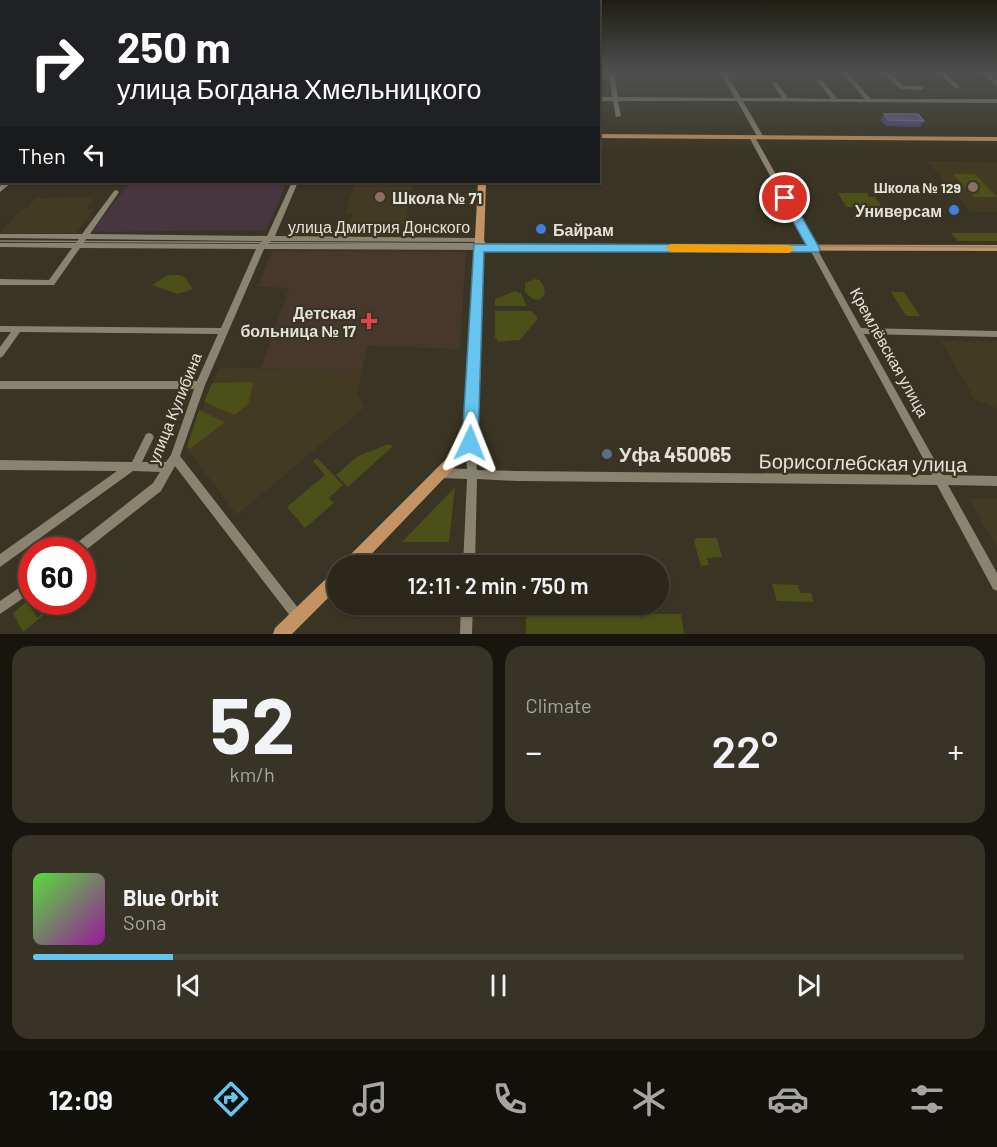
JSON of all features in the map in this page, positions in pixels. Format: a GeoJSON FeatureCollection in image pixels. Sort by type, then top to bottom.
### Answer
{"type":"FeatureCollection","features":[{"type":"Feature","properties":{"kind":"main road"},"geometry":{"type":"LineString","coordinates":[[600,136],[997,139]]}},
{"type":"Feature","properties":{"kind":"main road"},"geometry":{"type":"LineString","coordinates":[[360,555],[470,443],[481,245],[482,183]]}},
{"type":"Feature","properties":{"kind":"main road"},"geometry":{"type":"LineString","coordinates":[[481,245],[997,249]]}},
{"type":"Feature","properties":{"kind":"main road"},"geometry":{"type":"LineString","coordinates":[[281,634],[327,588]]}},
{"type":"Feature","properties":{"kind":"street"},"geometry":{"type":"LineString","coordinates":[[615,102],[618,116]]}},
{"type":"Feature","properties":{"kind":"street","name":"Кремлёвская улица"},"geometry":{"type":"LineString","coordinates":[[739,102],[814,249],[997,585]]}},
{"type":"Feature","properties":{"kind":"street"},"geometry":{"type":"LineString","coordinates":[[261,246],[270,238],[295,183]]}},
{"type":"Feature","properties":{"kind":"street"},"geometry":{"type":"LineString","coordinates":[[0,282],[51,283],[116,192]]}},
{"type":"Feature","properties":{"kind":"street","name":"улица Дмитрия Донского"},"geometry":{"type":"LineString","coordinates":[[0,236],[270,238],[481,245]]}},
{"type":"Feature","properties":{"kind":"street","name":"улица Дмитрия Донского"},"geometry":{"type":"LineString","coordinates":[[0,245],[481,245]]}},
{"type":"Feature","properties":{"kind":"street","name":"улица Кулибина"},"geometry":{"type":"LineString","coordinates":[[93,537],[157,487],[175,457],[200,385],[261,246]]}},
{"type":"Feature","properties":{"kind":"street"},"geometry":{"type":"LineString","coordinates":[[0,329],[223,331]]}},
{"type":"Feature","properties":{"kind":"street"},"geometry":{"type":"LineString","coordinates":[[0,354],[18,329]]}},
{"type":"Feature","properties":{"kind":"street"},"geometry":{"type":"LineString","coordinates":[[859,331],[997,334]]}},
{"type":"Feature","properties":{"kind":"street"},"geometry":{"type":"LineString","coordinates":[[0,385],[200,385]]}},
{"type":"Feature","properties":{"kind":"street"},"geometry":{"type":"LineString","coordinates":[[0,561],[133,467],[149,437]]}},
{"type":"Feature","properties":{"kind":"street"},"geometry":{"type":"LineString","coordinates":[[469,555],[472,475],[470,443]]}},
{"type":"Feature","properties":{"kind":"street"},"geometry":{"type":"LineString","coordinates":[[175,457],[298,617]]}},
{"type":"Feature","properties":{"kind":"street"},"geometry":{"type":"LineString","coordinates":[[0,465],[169,467]]}},
{"type":"Feature","properties":{"kind":"street","name":"Борисоглебская улица"},"geometry":{"type":"LineString","coordinates":[[441,473],[997,481]]}},
{"type":"Feature","properties":{"kind":"street"},"geometry":{"type":"LineString","coordinates":[[0,608],[18,595]]}},
{"type":"Feature","properties":{"kind":"street"},"geometry":{"type":"LineString","coordinates":[[466,634],[467,615]]}},
{"type":"Feature","properties":{"kind":"shaded area","name":"Школа № 129"},"geometry":{"type":"Polygon","coordinates":[[[927,161],[997,162],[997,212],[970,212],[927,161]]]}},
{"type":"Feature","properties":{"kind":"shaded area"},"geometry":{"type":"Polygon","coordinates":[[[129,183],[287,183],[266,230],[92,232],[129,183]]]}},
{"type":"Feature","properties":{"kind":"shaded area","name":"Школа № 71"},"geometry":{"type":"Polygon","coordinates":[[[355,183],[413,183],[405,224],[397,224],[395,235],[346,235],[352,214],[345,213],[355,183]]]}},
{"type":"Feature","properties":{"kind":"shaded area"},"geometry":{"type":"Polygon","coordinates":[[[96,197],[86,209],[95,209],[76,233],[0,233],[21,209],[27,209],[36,198],[96,197]]]}},
{"type":"Feature","properties":{"kind":"shaded area","name":"Детская больница № 17"},"geometry":{"type":"Polygon","coordinates":[[[272,251],[466,252],[460,349],[368,346],[361,372],[261,368],[289,288],[258,287],[272,251]]]}},
{"type":"Feature","properties":{"kind":"shaded area"},"geometry":{"type":"Polygon","coordinates":[[[941,341],[997,341],[997,408],[975,400],[941,341]]]}},
{"type":"Feature","properties":{"kind":"shaded area"},"geometry":{"type":"Polygon","coordinates":[[[219,367],[361,372],[358,394],[365,407],[237,515],[187,449],[219,367]]]}},
{"type":"Feature","properties":{"kind":"shaded area"},"geometry":{"type":"Polygon","coordinates":[[[997,498],[997,548],[969,499],[997,498]]]}},
{"type":"Feature","properties":{"kind":"green space"},"geometry":{"type":"Polygon","coordinates":[[[953,174],[975,174],[997,197],[974,197],[953,174]]]}},
{"type":"Feature","properties":{"kind":"green space"},"geometry":{"type":"Polygon","coordinates":[[[838,193],[867,193],[869,197],[875,197],[882,207],[846,207],[838,193]]]}},
{"type":"Feature","properties":{"kind":"green space"},"geometry":{"type":"Polygon","coordinates":[[[951,233],[997,233],[997,241],[958,241],[951,233]]]}},
{"type":"Feature","properties":{"kind":"green space"},"geometry":{"type":"Polygon","coordinates":[[[168,275],[182,275],[179,278],[184,276],[193,289],[177,294],[152,285],[168,275]]]}},
{"type":"Feature","properties":{"kind":"green space"},"geometry":{"type":"Polygon","coordinates":[[[535,279],[540,280],[544,287],[545,294],[539,300],[533,299],[525,292],[525,283],[535,279]]]}},
{"type":"Feature","properties":{"kind":"green space"},"geometry":{"type":"Polygon","coordinates":[[[515,291],[521,293],[527,306],[495,306],[495,299],[515,291]]]}},
{"type":"Feature","properties":{"kind":"green space"},"geometry":{"type":"Polygon","coordinates":[[[891,292],[904,292],[920,316],[906,316],[891,292]]]}},
{"type":"Feature","properties":{"kind":"green space"},"geometry":{"type":"Polygon","coordinates":[[[495,311],[531,311],[538,318],[520,340],[498,342],[495,337],[495,311]]]}},
{"type":"Feature","properties":{"kind":"green space"},"geometry":{"type":"Polygon","coordinates":[[[253,382],[249,403],[234,415],[204,402],[212,383],[253,382]]]}},
{"type":"Feature","properties":{"kind":"green space"},"geometry":{"type":"Polygon","coordinates":[[[199,410],[225,422],[190,449],[187,447],[199,410]]]}},
{"type":"Feature","properties":{"kind":"green space"},"geometry":{"type":"Polygon","coordinates":[[[388,444],[393,446],[348,487],[336,475],[358,456],[388,444]]]}},
{"type":"Feature","properties":{"kind":"green space"},"geometry":{"type":"Polygon","coordinates":[[[317,458],[343,485],[329,498],[334,503],[305,528],[287,507],[325,475],[313,461],[317,458]]]}},
{"type":"Feature","properties":{"kind":"green space"},"geometry":{"type":"Polygon","coordinates":[[[455,487],[449,542],[402,542],[455,487]]]}},
{"type":"Feature","properties":{"kind":"green space"},"geometry":{"type":"Polygon","coordinates":[[[696,538],[717,538],[722,557],[707,558],[709,565],[701,566],[694,541],[696,538]]]}},
{"type":"Feature","properties":{"kind":"green space"},"geometry":{"type":"Polygon","coordinates":[[[772,584],[798,585],[800,593],[811,593],[814,602],[777,601],[772,584]]]}},
{"type":"Feature","properties":{"kind":"green space"},"geometry":{"type":"Polygon","coordinates":[[[18,609],[18,615],[35,615],[37,618],[44,615],[23,632],[13,613],[18,609]]]}},
{"type":"Feature","properties":{"kind":"green space"},"geometry":{"type":"Polygon","coordinates":[[[669,614],[681,614],[684,634],[526,634],[526,615],[669,614]]]}},
{"type":"Feature","properties":{"kind":"building"},"geometry":{"type":"Polygon","coordinates":[[[884,114],[918,114],[924,121],[889,120],[884,114]]]}},
{"type":"Feature","properties":{"kind":"tram line"},"geometry":{"type":"LineString","coordinates":[[0,241],[997,247]]}},
{"type":"Feature","properties":{"kind":"slow traffic"},"geometry":{"type":"LineString","coordinates":[[671,248],[789,249]]}},
{"type":"Feature","properties":{"kind":"place","name":"Школа № 129"},"geometry":{"type":"Point","coordinates":[973,187]}},
{"type":"Feature","properties":{"kind":"place","name":"Школа № 71"},"geometry":{"type":"Point","coordinates":[380,197]}},
{"type":"Feature","properties":{"kind":"place","name":"Универсам"},"geometry":{"type":"Point","coordinates":[954,210]}},
{"type":"Feature","properties":{"kind":"place","name":"Байрам"},"geometry":{"type":"Point","coordinates":[541,229]}},
{"type":"Feature","properties":{"kind":"place","name":"Детская больница № 17"},"geometry":{"type":"Point","coordinates":[369,321]}},
{"type":"Feature","properties":{"kind":"place","name":"Уфа 450065"},"geometry":{"type":"Point","coordinates":[607,454]}},
{"type":"Feature","properties":{"kind":"route"},"geometry":{"type":"LineString","coordinates":[[470,443],[478,247],[814,249],[785,198]]}}]}
